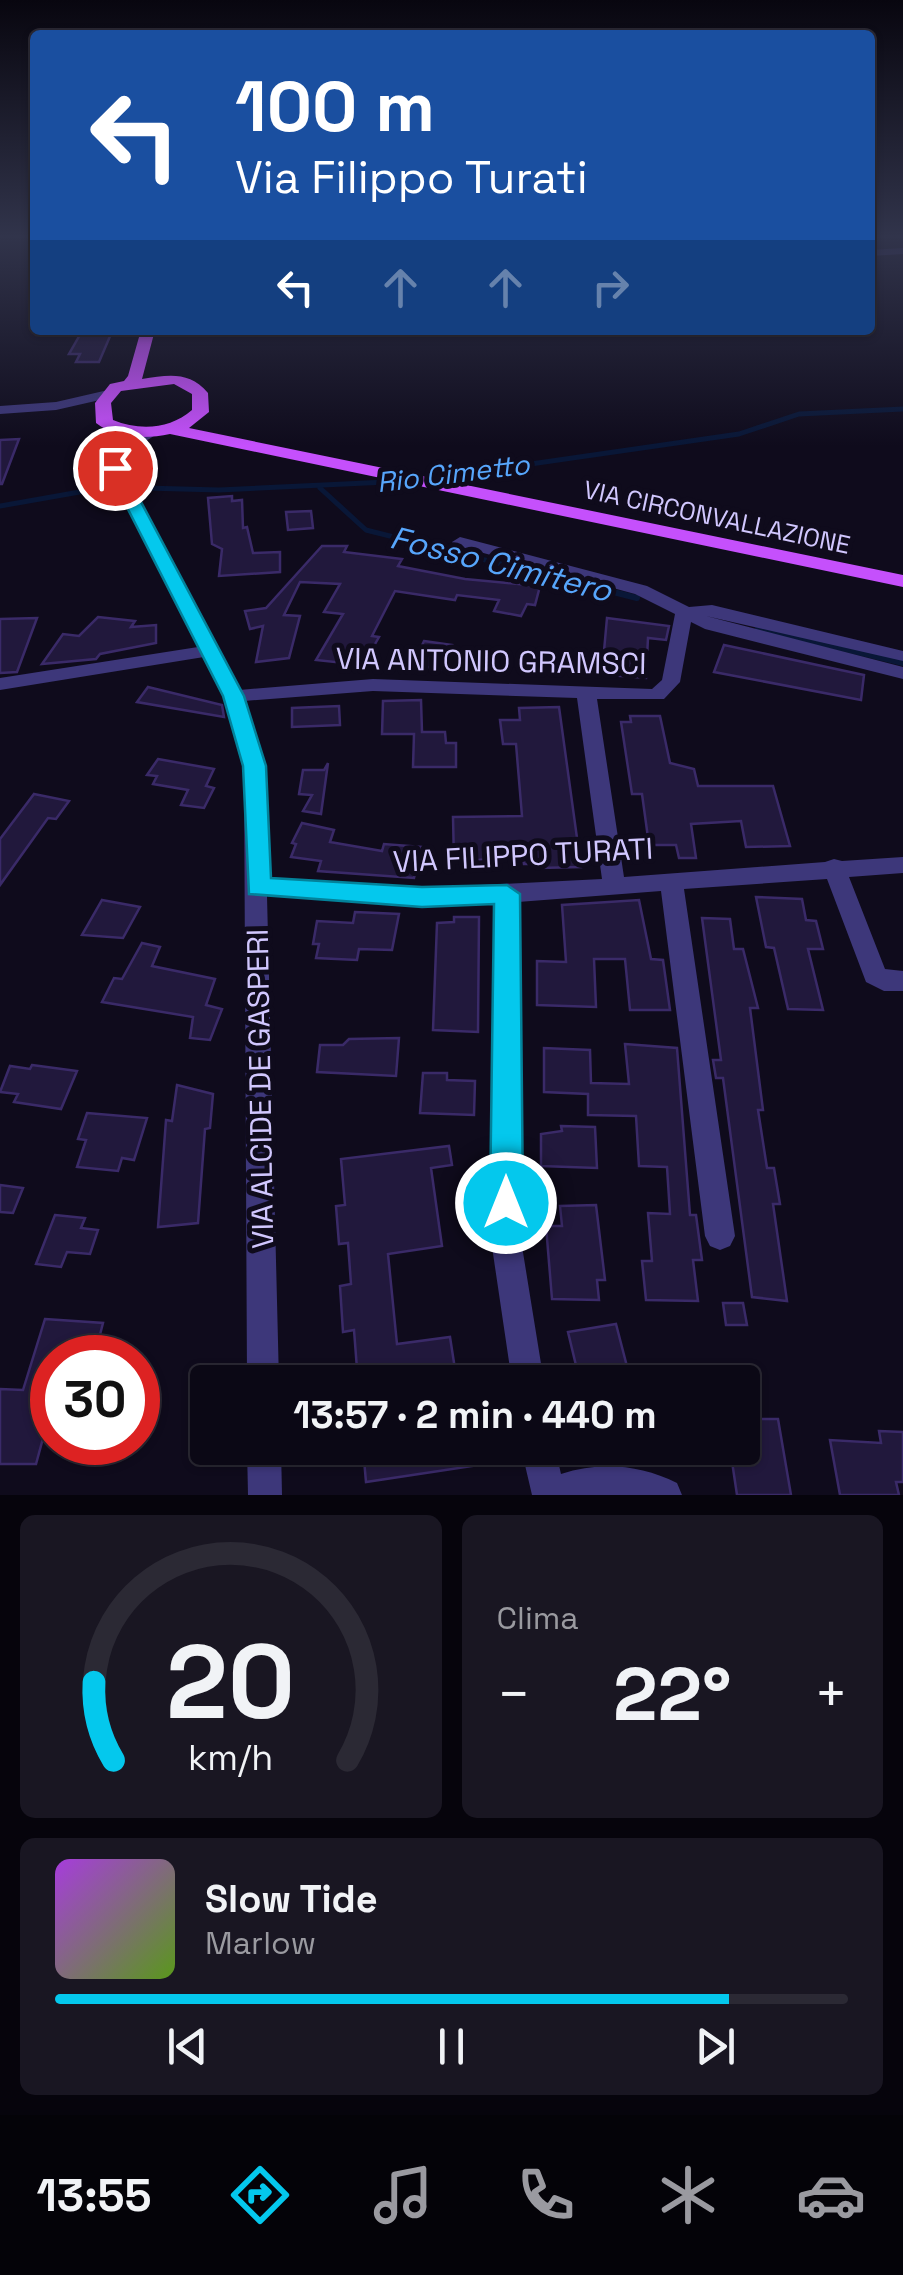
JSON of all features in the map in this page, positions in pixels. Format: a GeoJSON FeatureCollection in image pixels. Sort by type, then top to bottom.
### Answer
{"type":"FeatureCollection","features":[{"type":"Feature","properties":{"kind":"main road"},"geometry":{"type":"LineString","coordinates":[[106,419],[108,394],[139,373],[147,335]]}},
{"type":"Feature","properties":{"kind":"main road"},"geometry":{"type":"LineString","coordinates":[[140,358],[174,379],[196,387],[201,412],[229,434],[281,451]]}},
{"type":"Feature","properties":{"kind":"main road"},"geometry":{"type":"LineString","coordinates":[[131,382],[174,379]]}},
{"type":"Feature","properties":{"kind":"main road"},"geometry":{"type":"LineString","coordinates":[[161,430],[184,425],[201,412]]}},
{"type":"Feature","properties":{"kind":"main road","name":"VIA CIRCONVALLAZIONE"},"geometry":{"type":"LineString","coordinates":[[106,419],[281,451],[903,581]]}},
{"type":"Feature","properties":{"kind":"street"},"geometry":{"type":"LineString","coordinates":[[0,410],[56,406],[108,394]]}},
{"type":"Feature","properties":{"kind":"street"},"geometry":{"type":"LineString","coordinates":[[56,406],[106,419]]}},
{"type":"Feature","properties":{"kind":"street","name":"VIA ALCIDE DE GASPERI"},"geometry":{"type":"LineString","coordinates":[[106,419],[108,456],[234,696],[254,766],[263,1365]]}},
{"type":"Feature","properties":{"kind":"street"},"geometry":{"type":"LineString","coordinates":[[122,482],[126,447],[161,430]]}},
{"type":"Feature","properties":{"kind":"street"},"geometry":{"type":"LineString","coordinates":[[460,542],[641,590],[711,625],[903,673]]}},
{"type":"Feature","properties":{"kind":"street"},"geometry":{"type":"LineString","coordinates":[[684,613],[712,610],[903,656]]}},
{"type":"Feature","properties":{"kind":"street","name":"VIA ANTONIO GRAMSCI"},"geometry":{"type":"LineString","coordinates":[[234,696],[373,685],[664,693],[681,648],[684,613]]}},
{"type":"Feature","properties":{"kind":"street"},"geometry":{"type":"LineString","coordinates":[[0,684],[207,651]]}},
{"type":"Feature","properties":{"kind":"street"},"geometry":{"type":"LineString","coordinates":[[586,692],[614,885]]}},
{"type":"Feature","properties":{"kind":"street","name":"VIA FILIPPO TURATI"},"geometry":{"type":"LineString","coordinates":[[258,887],[422,897],[903,865]]}},
{"type":"Feature","properties":{"kind":"street"},"geometry":{"type":"LineString","coordinates":[[834,867],[875,975],[884,981],[903,981]]}},
{"type":"Feature","properties":{"kind":"street","name":"VIA FILIPPO TURATI"},"geometry":{"type":"LineString","coordinates":[[671,881],[720,1236]]}},
{"type":"Feature","properties":{"kind":"street"},"geometry":{"type":"LineString","coordinates":[[507,894],[506,1240],[525,1365]]}},
{"type":"Feature","properties":{"kind":"street"},"geometry":{"type":"LineString","coordinates":[[264,1465],[264,1495]]}},
{"type":"Feature","properties":{"kind":"street"},"geometry":{"type":"LineString","coordinates":[[543,1465],[551,1495],[595,1484],[651,1488],[665,1495]]}},
{"type":"Feature","properties":{"kind":"building"},"geometry":{"type":"Polygon","coordinates":[[[80,335],[111,335],[99,362],[76,362],[80,354],[69,354],[80,335]]]}},
{"type":"Feature","properties":{"kind":"building"},"geometry":{"type":"Polygon","coordinates":[[[19,439],[2,484],[0,484],[0,440],[19,439]]]}},
{"type":"Feature","properties":{"kind":"building"},"geometry":{"type":"Polygon","coordinates":[[[232,496],[232,501],[242,500],[243,528],[247,527],[253,553],[280,552],[280,572],[219,576],[222,549],[212,544],[208,498],[232,496]]]}},
{"type":"Feature","properties":{"kind":"building"},"geometry":{"type":"Polygon","coordinates":[[[311,511],[313,528],[288,530],[286,512],[311,511]]]}},
{"type":"Feature","properties":{"kind":"building"},"geometry":{"type":"Polygon","coordinates":[[[322,546],[347,546],[344,552],[402,559],[398,566],[465,579],[540,586],[535,605],[527,604],[521,616],[494,611],[499,600],[457,595],[455,600],[395,591],[372,636],[379,637],[363,665],[316,660],[343,614],[324,612],[340,584],[300,582],[284,615],[300,616],[289,658],[256,662],[263,626],[250,629],[245,611],[266,608],[322,546]]]}},
{"type":"Feature","properties":{"kind":"building"},"geometry":{"type":"Polygon","coordinates":[[[98,617],[135,621],[131,627],[156,625],[156,643],[100,654],[96,659],[42,664],[63,634],[79,636],[98,617]]]}},
{"type":"Feature","properties":{"kind":"building"},"geometry":{"type":"Polygon","coordinates":[[[37,618],[17,672],[0,673],[0,619],[37,618]]]}},
{"type":"Feature","properties":{"kind":"building"},"geometry":{"type":"Polygon","coordinates":[[[607,618],[669,626],[666,640],[648,638],[646,678],[596,674],[597,651],[604,651],[607,618]]]}},
{"type":"Feature","properties":{"kind":"building"},"geometry":{"type":"Polygon","coordinates":[[[424,641],[452,645],[441,669],[413,665],[424,641]]]}},
{"type":"Feature","properties":{"kind":"building"},"geometry":{"type":"Polygon","coordinates":[[[724,645],[864,675],[861,700],[714,672],[724,645]]]}},
{"type":"Feature","properties":{"kind":"building"},"geometry":{"type":"Polygon","coordinates":[[[148,687],[222,705],[224,717],[137,702],[148,687]]]}},
{"type":"Feature","properties":{"kind":"building"},"geometry":{"type":"Polygon","coordinates":[[[421,700],[422,732],[445,732],[446,743],[456,743],[456,767],[413,767],[414,734],[382,734],[383,701],[421,700]]]}},
{"type":"Feature","properties":{"kind":"building"},"geometry":{"type":"Polygon","coordinates":[[[339,706],[340,725],[292,727],[292,708],[339,706]]]}},
{"type":"Feature","properties":{"kind":"building"},"geometry":{"type":"Polygon","coordinates":[[[559,707],[581,867],[539,868],[538,864],[524,864],[523,856],[454,862],[453,817],[522,816],[516,744],[503,744],[500,720],[520,720],[519,708],[559,707]]]}},
{"type":"Feature","properties":{"kind":"building"},"geometry":{"type":"Polygon","coordinates":[[[630,716],[660,716],[670,763],[694,769],[698,786],[773,786],[790,846],[746,847],[741,821],[691,824],[696,858],[679,858],[676,845],[649,845],[642,794],[632,794],[621,722],[631,722],[630,716]]]}},
{"type":"Feature","properties":{"kind":"building"},"geometry":{"type":"Polygon","coordinates":[[[158,759],[214,769],[206,786],[214,788],[204,808],[181,805],[188,790],[153,784],[157,776],[147,775],[158,759]]]}},
{"type":"Feature","properties":{"kind":"building"},"geometry":{"type":"Polygon","coordinates":[[[328,763],[321,814],[303,811],[312,795],[299,794],[303,770],[324,770],[328,763]]]}},
{"type":"Feature","properties":{"kind":"building"},"geometry":{"type":"Polygon","coordinates":[[[34,794],[69,801],[56,819],[48,818],[0,885],[0,839],[34,794]]]}},
{"type":"Feature","properties":{"kind":"building"},"geometry":{"type":"Polygon","coordinates":[[[302,823],[334,830],[330,842],[382,851],[384,844],[421,847],[414,878],[318,871],[321,861],[291,857],[296,844],[292,843],[302,823]]]}},
{"type":"Feature","properties":{"kind":"building"},"geometry":{"type":"Polygon","coordinates":[[[756,897],[802,899],[806,920],[816,921],[823,949],[808,949],[823,1010],[788,1009],[774,948],[766,947],[756,897]]]}},
{"type":"Feature","properties":{"kind":"building"},"geometry":{"type":"Polygon","coordinates":[[[102,900],[140,907],[123,938],[82,935],[102,900]]]}},
{"type":"Feature","properties":{"kind":"building"},"geometry":{"type":"Polygon","coordinates":[[[639,900],[651,959],[663,960],[670,1010],[630,1010],[625,959],[594,959],[596,1007],[537,1005],[537,961],[566,962],[562,905],[639,900]]]}},
{"type":"Feature","properties":{"kind":"building"},"geometry":{"type":"Polygon","coordinates":[[[355,912],[399,914],[392,950],[359,949],[357,960],[316,958],[319,944],[313,944],[317,921],[353,923],[355,912]]]}},
{"type":"Feature","properties":{"kind":"building"},"geometry":{"type":"Polygon","coordinates":[[[454,917],[479,917],[478,1032],[433,1030],[437,923],[454,922],[454,917]]]}},
{"type":"Feature","properties":{"kind":"building"},"geometry":{"type":"Polygon","coordinates":[[[702,918],[730,919],[734,949],[743,949],[758,1008],[750,1008],[763,1110],[758,1110],[767,1168],[774,1168],[780,1204],[773,1204],[787,1301],[752,1297],[723,1078],[716,1078],[713,1060],[721,1060],[702,918]]]}},
{"type":"Feature","properties":{"kind":"building"},"geometry":{"type":"Polygon","coordinates":[[[142,943],[160,947],[152,966],[215,979],[206,1005],[222,1009],[210,1040],[190,1038],[193,1017],[102,1002],[114,978],[122,979],[142,943]]]}},
{"type":"Feature","properties":{"kind":"building"},"geometry":{"type":"Polygon","coordinates":[[[399,1038],[396,1076],[317,1072],[320,1045],[343,1045],[349,1039],[399,1038]]]}},
{"type":"Feature","properties":{"kind":"building"},"geometry":{"type":"Polygon","coordinates":[[[625,1044],[677,1048],[690,1215],[696,1215],[702,1260],[693,1260],[698,1301],[646,1300],[642,1261],[652,1261],[648,1213],[670,1214],[667,1167],[639,1166],[636,1116],[588,1115],[588,1094],[544,1092],[544,1048],[590,1050],[591,1083],[629,1084],[625,1044]]]}},
{"type":"Feature","properties":{"kind":"building"},"geometry":{"type":"Polygon","coordinates":[[[32,1065],[77,1071],[61,1109],[14,1102],[18,1094],[0,1092],[10,1066],[30,1069],[32,1065]]]}},
{"type":"Feature","properties":{"kind":"building"},"geometry":{"type":"Polygon","coordinates":[[[423,1073],[447,1073],[447,1080],[475,1081],[474,1115],[420,1113],[423,1073]]]}},
{"type":"Feature","properties":{"kind":"building"},"geometry":{"type":"Polygon","coordinates":[[[177,1085],[213,1094],[210,1128],[205,1129],[198,1223],[158,1227],[166,1120],[172,1121],[177,1085]]]}},
{"type":"Feature","properties":{"kind":"building"},"geometry":{"type":"Polygon","coordinates":[[[87,1113],[147,1118],[134,1160],[122,1158],[118,1171],[77,1167],[86,1140],[78,1139],[87,1113]]]}},
{"type":"Feature","properties":{"kind":"building"},"geometry":{"type":"Polygon","coordinates":[[[561,1126],[595,1127],[597,1168],[541,1166],[541,1134],[562,1131],[561,1126]]]}},
{"type":"Feature","properties":{"kind":"building"},"geometry":{"type":"Polygon","coordinates":[[[449,1146],[452,1165],[431,1168],[442,1246],[388,1254],[397,1344],[450,1337],[454,1365],[357,1365],[354,1330],[343,1332],[340,1286],[351,1284],[348,1243],[339,1244],[336,1206],[345,1205],[341,1159],[449,1146]]]}},
{"type":"Feature","properties":{"kind":"building"},"geometry":{"type":"Polygon","coordinates":[[[0,1185],[23,1188],[13,1213],[0,1212],[0,1185]]]}},
{"type":"Feature","properties":{"kind":"building"},"geometry":{"type":"Polygon","coordinates":[[[596,1205],[605,1280],[597,1280],[599,1300],[552,1299],[546,1226],[562,1226],[560,1206],[596,1205]]]}},
{"type":"Feature","properties":{"kind":"building"},"geometry":{"type":"Polygon","coordinates":[[[55,1215],[85,1218],[81,1228],[98,1230],[90,1254],[67,1252],[61,1267],[36,1264],[55,1215]]]}},
{"type":"Feature","properties":{"kind":"building"},"geometry":{"type":"Polygon","coordinates":[[[723,1303],[743,1303],[747,1325],[726,1325],[723,1303]]]}},
{"type":"Feature","properties":{"kind":"building"},"geometry":{"type":"Polygon","coordinates":[[[45,1319],[103,1323],[100,1335],[40,1335],[45,1319]]]}},
{"type":"Feature","properties":{"kind":"building"},"geometry":{"type":"Polygon","coordinates":[[[616,1324],[627,1365],[576,1365],[568,1332],[616,1324]]]}},
{"type":"Feature","properties":{"kind":"building"},"geometry":{"type":"Polygon","coordinates":[[[30,1367],[30,1464],[0,1464],[0,1389],[23,1390],[30,1367]]]}},
{"type":"Feature","properties":{"kind":"building"},"geometry":{"type":"Polygon","coordinates":[[[760,1419],[778,1419],[791,1495],[737,1495],[733,1465],[760,1465],[760,1419]]]}},
{"type":"Feature","properties":{"kind":"building"},"geometry":{"type":"Polygon","coordinates":[[[879,1431],[903,1432],[903,1482],[896,1482],[899,1495],[840,1495],[830,1440],[881,1443],[879,1431]]]}},
{"type":"Feature","properties":{"kind":"building"},"geometry":{"type":"Polygon","coordinates":[[[364,1465],[479,1465],[366,1482],[364,1465]]]}},
{"type":"Feature","properties":{"kind":"waterway","name":"Rio Cimetto"},"geometry":{"type":"LineString","coordinates":[[426,479],[739,434],[799,414],[903,409]]}},
{"type":"Feature","properties":{"kind":"waterway","name":"Rio Cimetto"},"geometry":{"type":"LineString","coordinates":[[0,506],[108,487],[219,490],[408,481]]}},
{"type":"Feature","properties":{"kind":"waterway","name":"Fosso Cimitero"},"geometry":{"type":"LineString","coordinates":[[320,488],[366,530],[525,570]]}},
{"type":"Feature","properties":{"kind":"waterway","name":"Fosso Cimitero"},"geometry":{"type":"LineString","coordinates":[[515,567],[637,598]]}},
{"type":"Feature","properties":{"kind":"waterway","name":"Fosso Cimitero"},"geometry":{"type":"LineString","coordinates":[[758,628],[903,663]]}},
{"type":"Feature","properties":{"kind":"route"},"geometry":{"type":"LineString","coordinates":[[115,468],[207,651],[234,696],[254,766],[258,887],[422,897],[507,894],[506,1203]]}}]}
